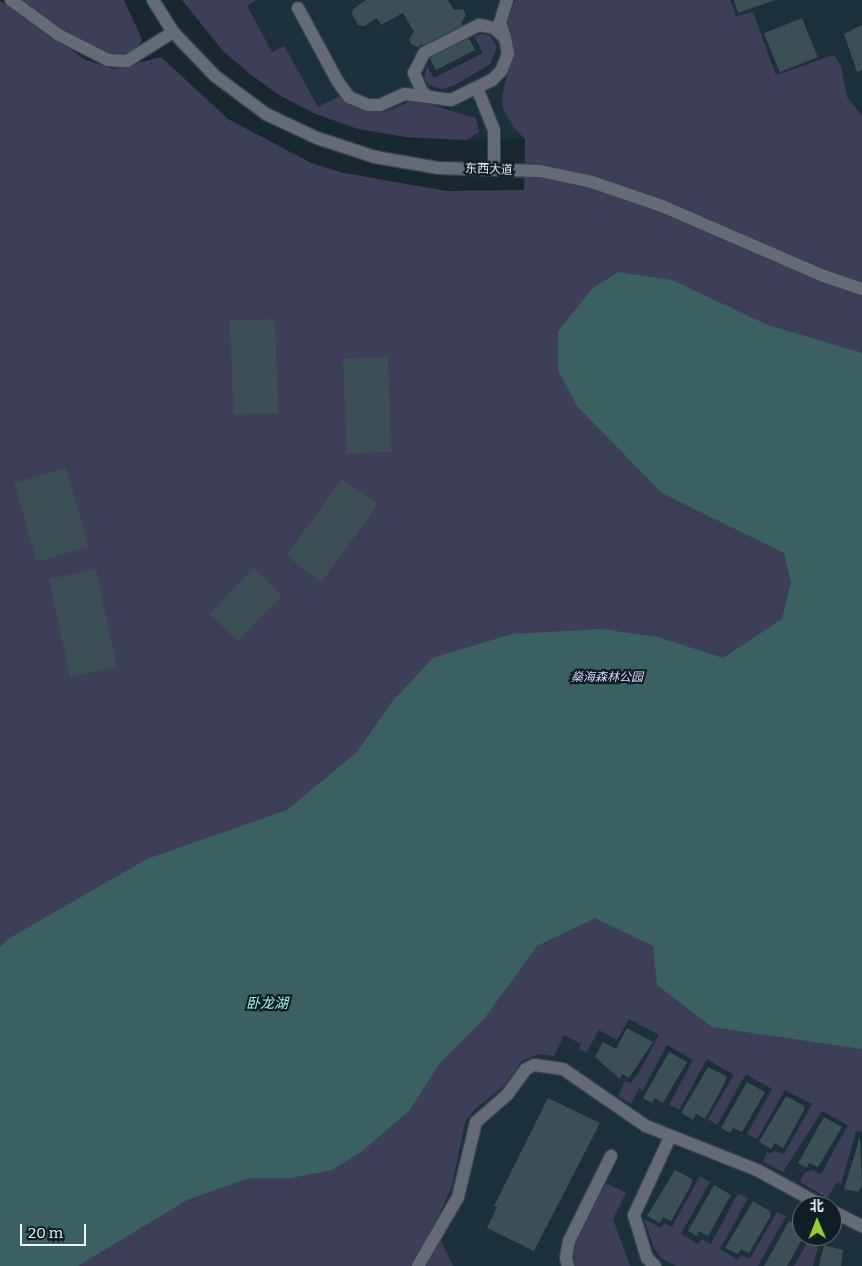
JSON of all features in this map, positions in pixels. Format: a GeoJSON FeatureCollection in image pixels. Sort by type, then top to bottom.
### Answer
{"type":"FeatureCollection","features":[{"type":"Feature","properties":{"kind":"street"},"geometry":{"type":"LineString","coordinates":[[11,0],[59,35],[108,60],[127,61],[173,32]]}},
{"type":"Feature","properties":{"kind":"street","name":"东西大道"},"geometry":{"type":"LineString","coordinates":[[153,0],[173,32],[215,76],[266,114],[317,138],[375,158],[439,168],[540,171],[612,188],[662,206],[824,276],[862,289]]}},
{"type":"Feature","properties":{"kind":"street"},"geometry":{"type":"LineString","coordinates":[[298,8],[340,87],[349,97],[368,105],[380,105],[405,94],[451,100],[476,88],[501,72],[508,54],[500,22],[506,0]]}},
{"type":"Feature","properties":{"kind":"street"},"geometry":{"type":"LineString","coordinates":[[429,97],[417,85],[414,73],[424,53],[479,25],[494,28],[505,38]]}},
{"type":"Feature","properties":{"kind":"street"},"geometry":{"type":"LineString","coordinates":[[476,88],[494,130],[494,170]]}},
{"type":"Feature","properties":{"kind":"street"},"geometry":{"type":"LineString","coordinates":[[418,1266],[458,1197],[476,1122],[507,1095],[526,1069],[534,1065],[563,1069],[646,1126],[757,1170],[805,1196]]}},
{"type":"Feature","properties":{"kind":"street"},"geometry":{"type":"LineString","coordinates":[[655,1266],[647,1258],[634,1215],[670,1136]]}},
{"type":"Feature","properties":{"kind":"street"},"geometry":{"type":"LineString","coordinates":[[568,1266],[566,1258],[569,1241],[611,1156]]}},
{"type":"Feature","properties":{"kind":"street"},"geometry":{"type":"LineString","coordinates":[[842,1216],[862,1226]]}},
{"type":"Feature","properties":{"kind":"shaded area"},"geometry":{"type":"Polygon","coordinates":[[[182,0],[621,0],[514,128],[525,139],[466,140],[406,137],[358,129],[310,112],[279,95],[223,51],[182,0]]]}},
{"type":"Feature","properties":{"kind":"shaded area"},"geometry":{"type":"Polygon","coordinates":[[[684,0],[862,0],[862,130],[844,128],[715,52],[685,31],[684,0]]]}},
{"type":"Feature","properties":{"kind":"shaded area"},"geometry":{"type":"Polygon","coordinates":[[[541,968],[862,1053],[862,1266],[453,1266],[428,1214],[462,1109],[541,968]]]}},
{"type":"Feature","properties":{"kind":"green space"},"geometry":{"type":"Polygon","coordinates":[[[22,0],[124,0],[142,39],[137,50],[128,54],[115,55],[104,52],[63,30],[22,0]]]}},
{"type":"Feature","properties":{"kind":"green space"},"geometry":{"type":"Polygon","coordinates":[[[182,0],[256,0],[247,6],[272,52],[284,46],[318,107],[339,96],[361,110],[374,112],[387,111],[411,101],[421,102],[476,118],[479,132],[466,140],[406,137],[358,129],[316,114],[279,95],[250,74],[223,51],[182,0]]]}},
{"type":"Feature","properties":{"kind":"green space","name":"燊海森林公园"},"geometry":{"type":"Polygon","coordinates":[[[516,0],[730,0],[736,16],[753,12],[776,75],[834,55],[841,66],[847,97],[862,116],[862,1132],[856,1131],[841,1185],[837,1182],[828,1196],[824,1196],[800,1182],[804,1173],[811,1170],[821,1174],[848,1125],[822,1111],[783,1172],[763,1162],[767,1152],[771,1154],[774,1151],[784,1154],[812,1104],[785,1090],[757,1139],[747,1134],[772,1089],[746,1074],[717,1125],[708,1119],[734,1075],[707,1059],[679,1110],[669,1105],[693,1060],[667,1045],[643,1090],[639,1088],[631,1104],[618,1096],[625,1081],[631,1083],[639,1072],[659,1035],[629,1019],[617,1040],[599,1030],[586,1053],[579,1049],[581,1044],[564,1035],[554,1056],[539,1054],[522,1061],[505,1085],[475,1109],[465,1122],[452,1186],[434,1226],[453,1266],[0,1266],[0,1],[86,60],[114,69],[161,57],[228,119],[311,163],[344,173],[447,191],[524,190],[525,139],[514,128],[503,108],[502,96],[514,48],[507,21],[509,8],[516,0]]]}},
{"type":"Feature","properties":{"kind":"green space"},"geometry":{"type":"Polygon","coordinates":[[[482,34],[490,36],[497,47],[490,64],[453,86],[442,89],[429,85],[424,79],[427,66],[434,78],[483,53],[474,36],[482,34]]]}},
{"type":"Feature","properties":{"kind":"green space"},"geometry":{"type":"Polygon","coordinates":[[[700,1176],[710,1182],[681,1234],[698,1244],[702,1239],[711,1244],[738,1193],[748,1198],[720,1249],[738,1260],[741,1255],[750,1259],[777,1212],[786,1216],[758,1266],[676,1266],[662,1259],[654,1248],[644,1219],[661,1228],[664,1223],[672,1227],[700,1176]]]}},
{"type":"Feature","properties":{"kind":"green space"},"geometry":{"type":"Polygon","coordinates":[[[606,1183],[626,1193],[613,1219],[630,1266],[575,1266],[574,1244],[606,1183]]]}},
{"type":"Feature","properties":{"kind":"green space"},"geometry":{"type":"Polygon","coordinates":[[[805,1246],[818,1246],[813,1266],[794,1266],[805,1246]]]}},
{"type":"Feature","properties":{"kind":"water","name":"卧龙湖"},"geometry":{"type":"Polygon","coordinates":[[[618,272],[672,280],[768,325],[862,353],[862,1049],[712,1027],[657,985],[653,946],[595,918],[537,946],[484,1019],[440,1063],[409,1111],[361,1152],[332,1170],[291,1178],[249,1178],[187,1200],[78,1266],[0,1266],[0,947],[8,939],[147,859],[287,810],[357,752],[391,703],[433,658],[512,634],[601,629],[658,637],[723,658],[782,619],[791,582],[784,553],[662,493],[577,406],[558,370],[558,331],[592,289],[618,272]]]}},
{"type":"Feature","properties":{"kind":"building"},"geometry":{"type":"Polygon","coordinates":[[[366,0],[448,0],[454,10],[463,9],[466,15],[461,23],[475,50],[436,70],[422,44],[418,47],[411,44],[409,39],[414,32],[403,13],[381,25],[377,18],[364,26],[358,25],[352,14],[353,9],[366,0]]]}},
{"type":"Feature","properties":{"kind":"building"},"geometry":{"type":"Polygon","coordinates":[[[734,0],[775,0],[738,13],[734,0]]]}},
{"type":"Feature","properties":{"kind":"building"},"geometry":{"type":"Polygon","coordinates":[[[802,18],[818,57],[780,72],[764,33],[802,18]]]}},
{"type":"Feature","properties":{"kind":"building"},"geometry":{"type":"Polygon","coordinates":[[[862,25],[862,70],[857,72],[844,34],[862,25]]]}},
{"type":"Feature","properties":{"kind":"building"},"geometry":{"type":"Polygon","coordinates":[[[275,319],[278,413],[233,415],[230,321],[275,319]]]}},
{"type":"Feature","properties":{"kind":"building"},"geometry":{"type":"Polygon","coordinates":[[[388,357],[391,452],[346,454],[343,359],[388,357]]]}},
{"type":"Feature","properties":{"kind":"building"},"geometry":{"type":"Polygon","coordinates":[[[66,468],[89,547],[37,562],[14,483],[66,468]]]}},
{"type":"Feature","properties":{"kind":"building"},"geometry":{"type":"Polygon","coordinates":[[[342,479],[378,505],[322,582],[286,556],[342,479]]]}},
{"type":"Feature","properties":{"kind":"building"},"geometry":{"type":"Polygon","coordinates":[[[254,568],[282,595],[238,641],[210,614],[254,568]]]}},
{"type":"Feature","properties":{"kind":"building"},"geometry":{"type":"Polygon","coordinates":[[[96,569],[117,667],[70,677],[49,579],[96,569]]]}},
{"type":"Feature","properties":{"kind":"building"},"geometry":{"type":"Polygon","coordinates":[[[627,1028],[653,1042],[629,1078],[622,1074],[620,1079],[595,1057],[603,1042],[616,1049],[627,1028]]]}},
{"type":"Feature","properties":{"kind":"building"},"geometry":{"type":"Polygon","coordinates":[[[669,1052],[687,1062],[663,1103],[655,1098],[652,1103],[643,1098],[669,1052]]]}},
{"type":"Feature","properties":{"kind":"building"},"geometry":{"type":"Polygon","coordinates":[[[708,1067],[726,1076],[726,1080],[705,1119],[696,1114],[693,1120],[681,1113],[708,1067]]]}},
{"type":"Feature","properties":{"kind":"building"},"geometry":{"type":"Polygon","coordinates":[[[747,1082],[765,1092],[742,1132],[733,1128],[730,1133],[721,1128],[747,1082]]]}},
{"type":"Feature","properties":{"kind":"building"},"geometry":{"type":"Polygon","coordinates":[[[786,1096],[804,1106],[804,1110],[783,1148],[775,1143],[771,1149],[759,1142],[786,1096]]]}},
{"type":"Feature","properties":{"kind":"building"},"geometry":{"type":"Polygon","coordinates":[[[548,1098],[600,1123],[534,1251],[487,1228],[497,1207],[494,1206],[548,1098]]]}},
{"type":"Feature","properties":{"kind":"building"},"geometry":{"type":"Polygon","coordinates":[[[824,1117],[842,1127],[818,1167],[809,1163],[807,1168],[798,1163],[824,1117]]]}},
{"type":"Feature","properties":{"kind":"building"},"geometry":{"type":"Polygon","coordinates":[[[860,1137],[862,1186],[858,1192],[844,1189],[860,1137]]]}},
{"type":"Feature","properties":{"kind":"building"},"geometry":{"type":"Polygon","coordinates":[[[675,1170],[692,1179],[692,1183],[671,1221],[663,1217],[660,1223],[647,1216],[675,1170]]]}},
{"type":"Feature","properties":{"kind":"building"},"geometry":{"type":"Polygon","coordinates":[[[714,1185],[731,1195],[708,1236],[699,1231],[697,1236],[688,1231],[714,1185]]]}},
{"type":"Feature","properties":{"kind":"building"},"geometry":{"type":"Polygon","coordinates":[[[753,1201],[770,1211],[771,1215],[749,1253],[741,1249],[738,1254],[725,1248],[753,1201]]]}},
{"type":"Feature","properties":{"kind":"building"},"geometry":{"type":"Polygon","coordinates":[[[789,1221],[792,1223],[792,1246],[798,1246],[787,1266],[764,1266],[789,1221]]]}},
{"type":"Feature","properties":{"kind":"building"},"geometry":{"type":"Polygon","coordinates":[[[824,1246],[843,1250],[841,1266],[819,1266],[824,1246]]]}}]}
